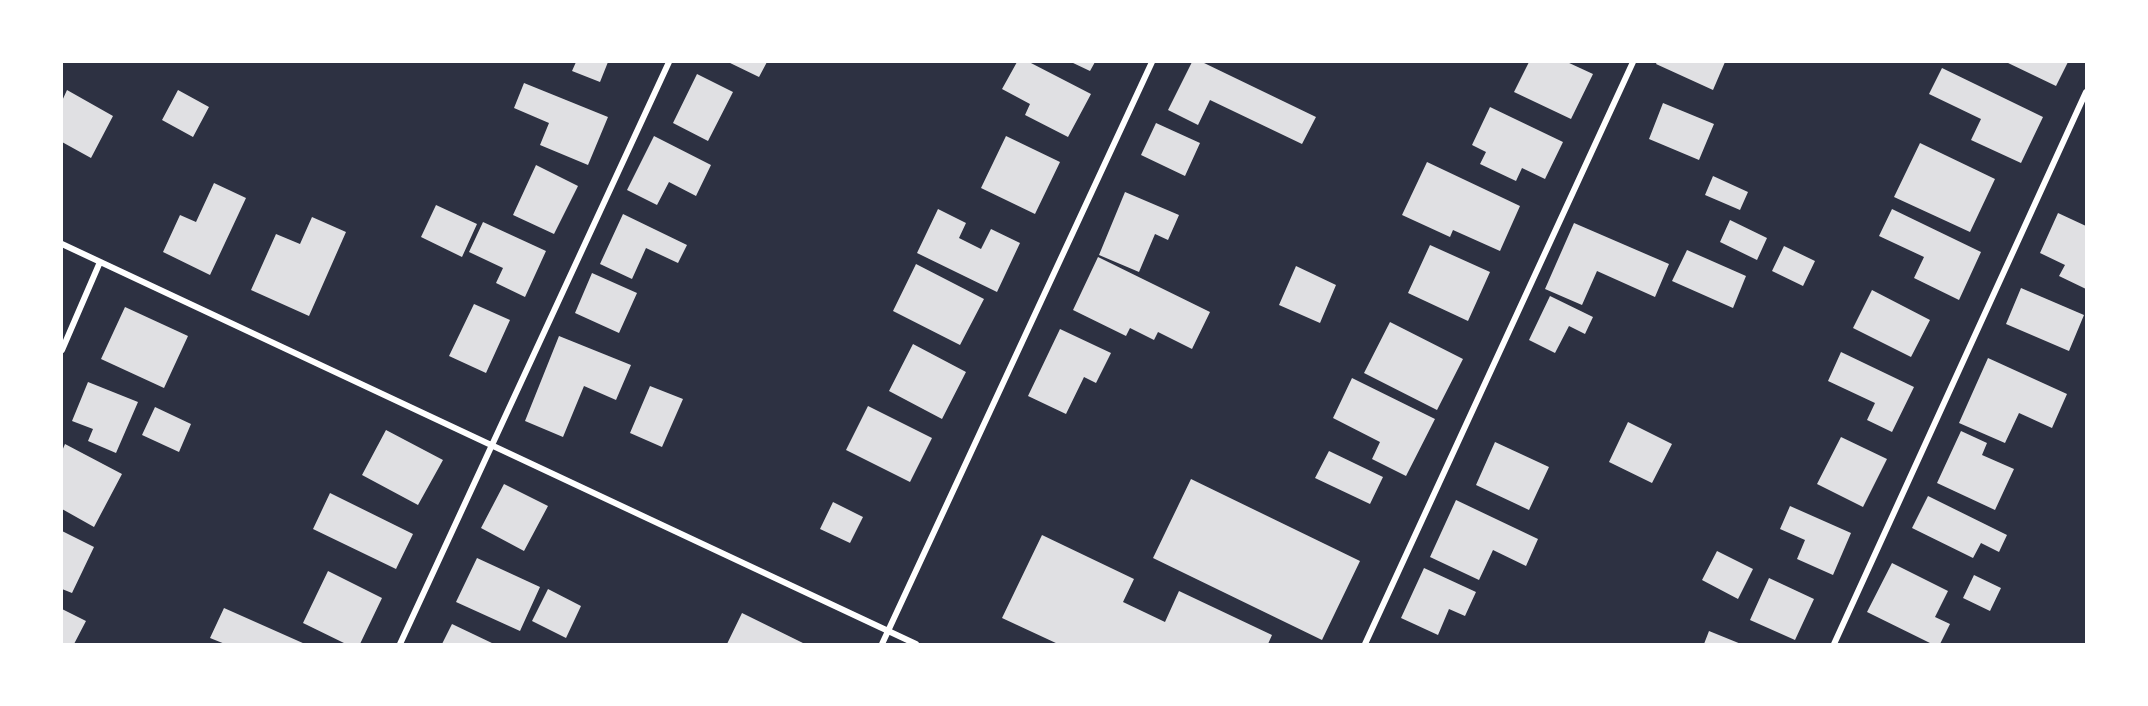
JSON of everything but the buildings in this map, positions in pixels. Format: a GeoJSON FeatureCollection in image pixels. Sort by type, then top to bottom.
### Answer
{"type":"FeatureCollection","features":[{"type":"Feature","properties":{"kind":"street"},"geometry":{"type":"LineString","coordinates":[[400,645],[669,62]]}},
{"type":"Feature","properties":{"kind":"street"},"geometry":{"type":"LineString","coordinates":[[882,645],[1152,62]]}},
{"type":"Feature","properties":{"kind":"street"},"geometry":{"type":"LineString","coordinates":[[1365,645],[1633,62]]}},
{"type":"Feature","properties":{"kind":"street"},"geometry":{"type":"LineString","coordinates":[[1834,645],[2086,92]]}},
{"type":"Feature","properties":{"kind":"street"},"geometry":{"type":"LineString","coordinates":[[62,243],[916,645]]}},
{"type":"Feature","properties":{"kind":"street"},"geometry":{"type":"LineString","coordinates":[[62,350],[100,262]]}}]}
